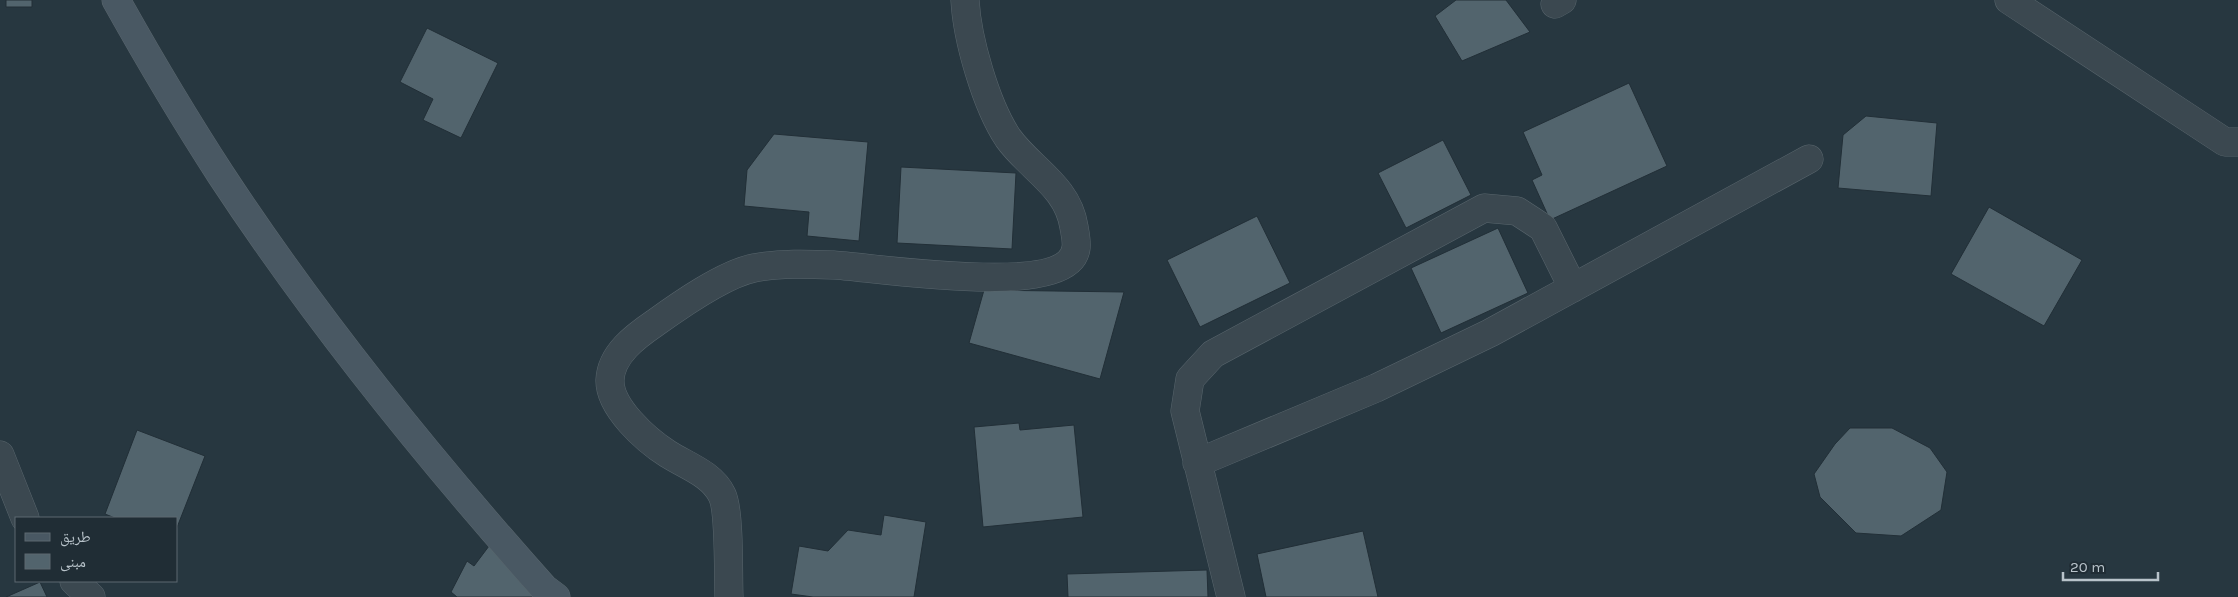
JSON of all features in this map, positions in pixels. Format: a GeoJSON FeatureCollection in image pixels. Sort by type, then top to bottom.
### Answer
{"type":"FeatureCollection","features":[{"type":"Feature","properties":{"kind":"main road"},"geometry":{"type":"LineString","coordinates":[[116,0],[164,84],[222,176],[329,327],[486,522],[544,588],[556,597]]}},
{"type":"Feature","properties":{"kind":"street"},"geometry":{"type":"LineString","coordinates":[[729,597],[727,513],[724,498],[716,484],[702,473],[664,451],[625,415],[614,401],[610,380],[614,364],[622,350],[650,326],[688,300],[750,268],[780,264],[837,265],[912,275],[1008,276],[1049,272],[1069,262],[1077,250],[1071,211],[1057,189],[1008,138],[993,106],[966,25],[965,0]]}},
{"type":"Feature","properties":{"kind":"street"},"geometry":{"type":"LineString","coordinates":[[2009,0],[2225,142],[2238,142]]}},
{"type":"Feature","properties":{"kind":"street"},"geometry":{"type":"LineString","coordinates":[[1197,462],[1376,388],[1490,333],[1809,160]]}},
{"type":"Feature","properties":{"kind":"street"},"geometry":{"type":"LineString","coordinates":[[1231,597],[1185,411],[1190,379],[1213,354],[1484,208],[1517,211],[1543,228],[1573,288]]}},
{"type":"Feature","properties":{"kind":"street"},"geometry":{"type":"LineString","coordinates":[[0,455],[25,517]]}},
{"type":"Feature","properties":{"kind":"street"},"geometry":{"type":"LineString","coordinates":[[75,582],[90,597]]}},
{"type":"Feature","properties":{"kind":"building"},"geometry":{"type":"Polygon","coordinates":[[[6,0],[32,0],[32,7],[6,7],[6,0]]]}},
{"type":"Feature","properties":{"kind":"building"},"geometry":{"type":"Polygon","coordinates":[[[1456,0],[1506,0],[1530,32],[1462,61],[1435,16],[1456,0]]]}},
{"type":"Feature","properties":{"kind":"building"},"geometry":{"type":"Polygon","coordinates":[[[427,28],[498,63],[461,138],[423,120],[433,99],[400,82],[427,28]]]}},
{"type":"Feature","properties":{"kind":"building"},"geometry":{"type":"Polygon","coordinates":[[[1629,83],[1667,166],[1550,220],[1532,180],[1542,175],[1523,132],[1629,83]]]}},
{"type":"Feature","properties":{"kind":"building"},"geometry":{"type":"Polygon","coordinates":[[[1866,116],[1937,123],[1931,196],[1838,188],[1843,135],[1866,116]]]}},
{"type":"Feature","properties":{"kind":"building"},"geometry":{"type":"Polygon","coordinates":[[[774,134],[868,142],[859,241],[807,236],[809,212],[744,206],[747,170],[774,134]]]}},
{"type":"Feature","properties":{"kind":"building"},"geometry":{"type":"Polygon","coordinates":[[[1443,140],[1471,195],[1406,228],[1378,173],[1443,140]]]}},
{"type":"Feature","properties":{"kind":"building"},"geometry":{"type":"Polygon","coordinates":[[[901,167],[1016,173],[1012,249],[897,243],[901,167]]]}},
{"type":"Feature","properties":{"kind":"building"},"geometry":{"type":"Polygon","coordinates":[[[1989,207],[2082,260],[2044,326],[1951,274],[1989,207]]]}},
{"type":"Feature","properties":{"kind":"building"},"geometry":{"type":"Polygon","coordinates":[[[1257,216],[1290,283],[1200,327],[1167,260],[1257,216]]]}},
{"type":"Feature","properties":{"kind":"building"},"geometry":{"type":"Polygon","coordinates":[[[1498,228],[1528,293],[1441,333],[1411,268],[1498,228]]]}},
{"type":"Feature","properties":{"kind":"building"},"geometry":{"type":"Polygon","coordinates":[[[984,290],[1124,292],[1100,379],[969,343],[984,290]]]}},
{"type":"Feature","properties":{"kind":"building"},"geometry":{"type":"Polygon","coordinates":[[[1019,423],[1020,430],[1074,425],[1083,517],[983,527],[974,427],[1019,423]]]}},
{"type":"Feature","properties":{"kind":"building"},"geometry":{"type":"Polygon","coordinates":[[[1850,428],[1892,428],[1930,448],[1947,472],[1941,510],[1901,536],[1856,533],[1820,497],[1814,474],[1835,444],[1850,428]]]}},
{"type":"Feature","properties":{"kind":"building"},"geometry":{"type":"Polygon","coordinates":[[[137,430],[205,456],[178,525],[178,517],[112,517],[105,514],[137,430]]]}},
{"type":"Feature","properties":{"kind":"building"},"geometry":{"type":"Polygon","coordinates":[[[884,515],[926,522],[914,597],[813,597],[791,594],[799,546],[828,551],[848,530],[881,535],[884,515]]]}},
{"type":"Feature","properties":{"kind":"building"},"geometry":{"type":"Polygon","coordinates":[[[1363,531],[1378,597],[1266,597],[1257,554],[1363,531]]]}},
{"type":"Feature","properties":{"kind":"building"},"geometry":{"type":"Polygon","coordinates":[[[489,546],[538,597],[457,597],[451,592],[467,561],[474,566],[489,546]]]}},
{"type":"Feature","properties":{"kind":"building"},"geometry":{"type":"Polygon","coordinates":[[[1207,570],[1208,597],[1068,597],[1067,574],[1207,570]]]}},
{"type":"Feature","properties":{"kind":"building"},"geometry":{"type":"Polygon","coordinates":[[[40,582],[47,597],[6,597],[40,582]]]}}]}
